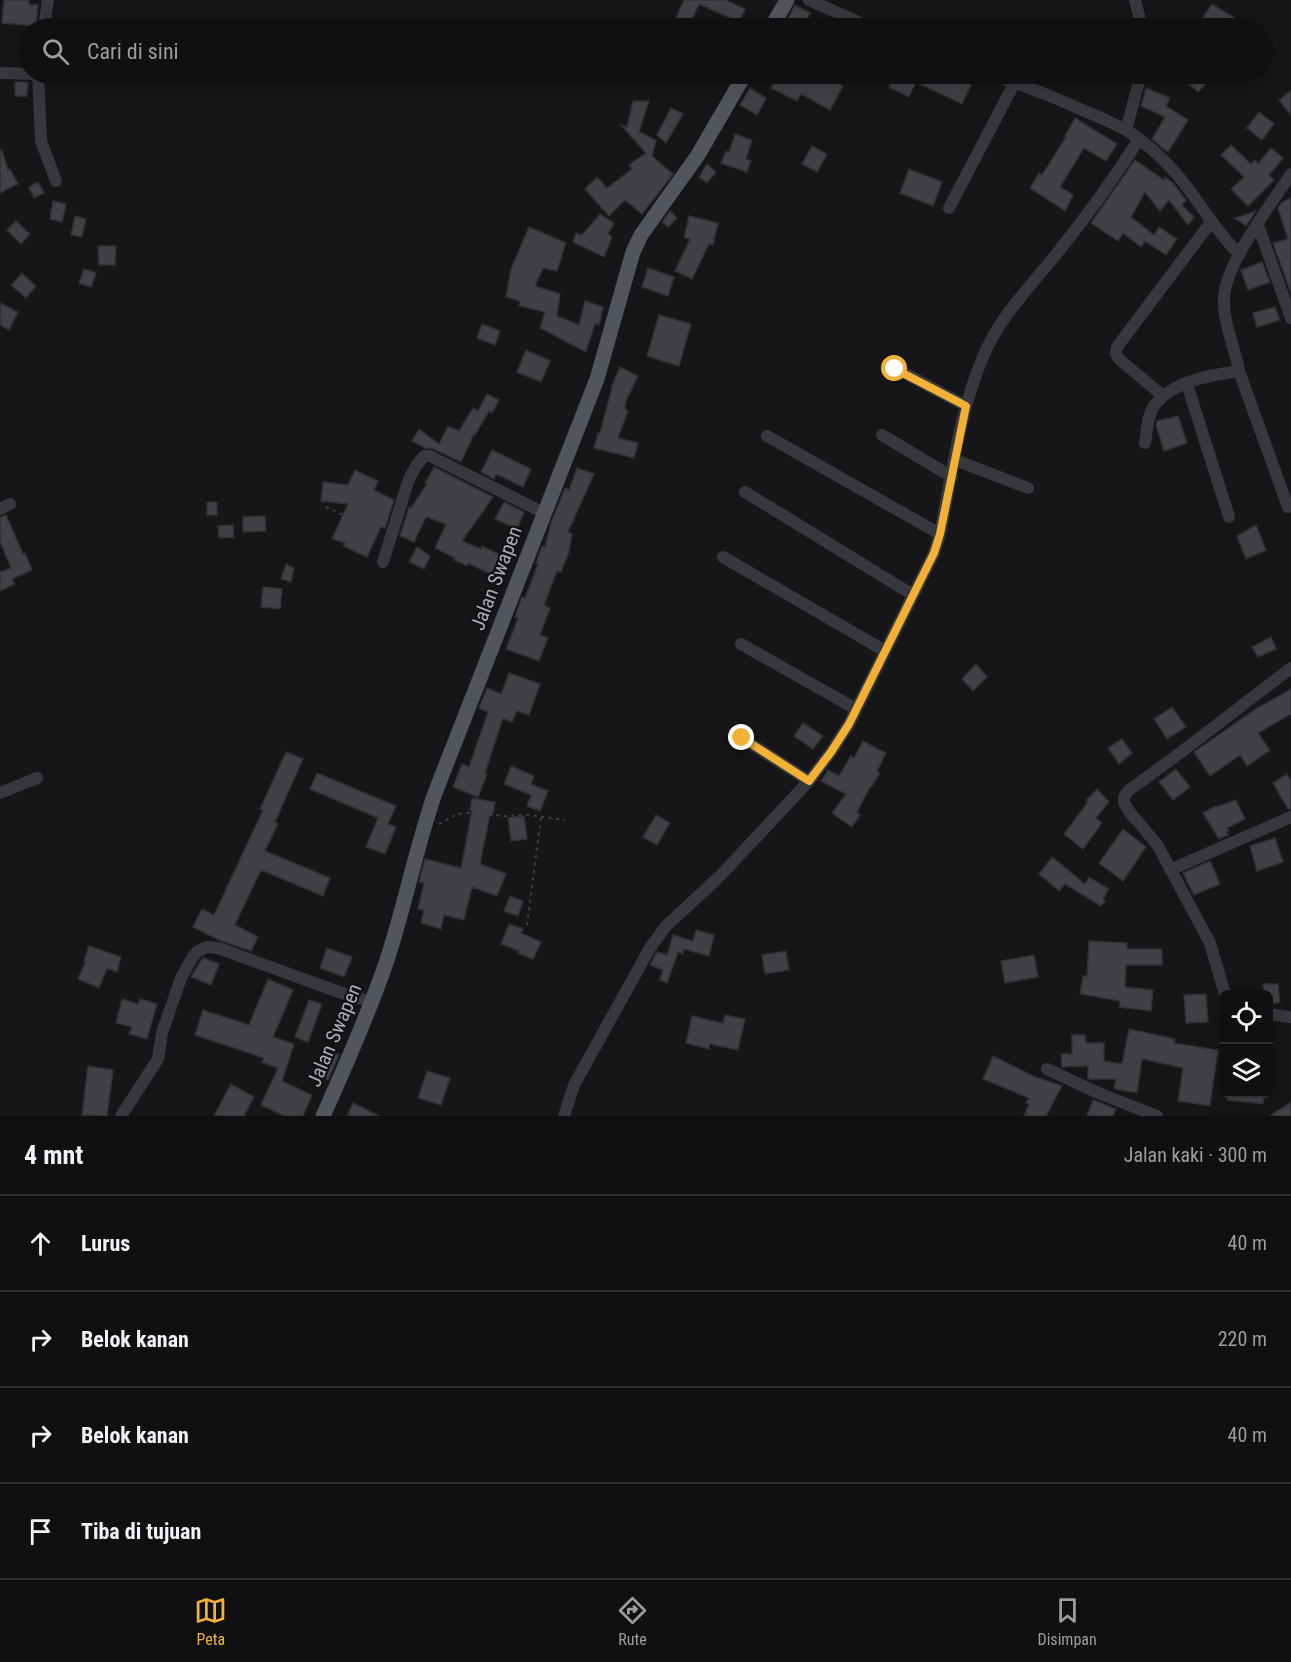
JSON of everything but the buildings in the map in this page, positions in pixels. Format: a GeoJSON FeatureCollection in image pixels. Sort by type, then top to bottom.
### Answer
{"type":"FeatureCollection","features":[{"type":"Feature","properties":{"kind":"main road"},"geometry":{"type":"LineString","coordinates":[[777,18],[787,0]]}},
{"type":"Feature","properties":{"kind":"main road","name":"Jalan Swapen"},"geometry":{"type":"LineString","coordinates":[[323,1116],[372,1002],[387,959],[421,834],[435,793],[597,379],[633,252],[641,235],[711,134],[739,84]]}},
{"type":"Feature","properties":{"kind":"street"},"geometry":{"type":"LineString","coordinates":[[45,18],[48,0]]}},
{"type":"Feature","properties":{"kind":"street"},"geometry":{"type":"LineString","coordinates":[[809,0],[850,18]]}},
{"type":"Feature","properties":{"kind":"street"},"geometry":{"type":"LineString","coordinates":[[1135,0],[1140,18]]}},
{"type":"Feature","properties":{"kind":"street"},"geometry":{"type":"LineString","coordinates":[[0,73],[18,73]]}},
{"type":"Feature","properties":{"kind":"street"},"geometry":{"type":"LineString","coordinates":[[38,84],[41,141],[56,181]]}},
{"type":"Feature","properties":{"kind":"street"},"geometry":{"type":"LineString","coordinates":[[949,208],[1014,84]]}},
{"type":"Feature","properties":{"kind":"street"},"geometry":{"type":"LineString","coordinates":[[1020,84],[1068,103],[1126,130],[1139,139],[1170,167],[1195,197],[1211,222],[1239,254]]}},
{"type":"Feature","properties":{"kind":"street"},"geometry":{"type":"LineString","coordinates":[[1126,130],[1138,84]]}},
{"type":"Feature","properties":{"kind":"street"},"geometry":{"type":"LineString","coordinates":[[564,1116],[574,1085],[650,948],[666,926],[719,878],[809,781],[849,724],[934,553],[940,534],[966,406],[983,357],[1005,315],[1055,256],[1114,177],[1139,139]]}},
{"type":"Feature","properties":{"kind":"street"},"geometry":{"type":"LineString","coordinates":[[1288,507],[1239,371],[1225,312],[1224,298],[1226,283],[1239,254],[1291,174]]}},
{"type":"Feature","properties":{"kind":"street"},"geometry":{"type":"LineString","coordinates":[[1163,396],[1119,359],[1116,354],[1117,347],[1211,222]]}},
{"type":"Feature","properties":{"kind":"street"},"geometry":{"type":"LineString","coordinates":[[1258,225],[1291,318]]}},
{"type":"Feature","properties":{"kind":"street"},"geometry":{"type":"LineString","coordinates":[[895,369],[966,406]]}},
{"type":"Feature","properties":{"kind":"street"},"geometry":{"type":"LineString","coordinates":[[1145,442],[1149,417],[1163,396],[1187,384],[1214,375],[1239,371]]}},
{"type":"Feature","properties":{"kind":"street"},"geometry":{"type":"LineString","coordinates":[[1187,384],[1229,517]]}},
{"type":"Feature","properties":{"kind":"street"},"geometry":{"type":"LineString","coordinates":[[882,435],[952,477]]}},
{"type":"Feature","properties":{"kind":"street"},"geometry":{"type":"LineString","coordinates":[[767,436],[940,534]]}},
{"type":"Feature","properties":{"kind":"street"},"geometry":{"type":"LineString","coordinates":[[383,562],[409,479],[424,456],[430,456],[544,513]]}},
{"type":"Feature","properties":{"kind":"street"},"geometry":{"type":"LineString","coordinates":[[955,460],[1028,488]]}},
{"type":"Feature","properties":{"kind":"street"},"geometry":{"type":"LineString","coordinates":[[745,492],[914,596]]}},
{"type":"Feature","properties":{"kind":"street"},"geometry":{"type":"LineString","coordinates":[[723,556],[885,651]]}},
{"type":"Feature","properties":{"kind":"street"},"geometry":{"type":"LineString","coordinates":[[741,644],[856,709]]}},
{"type":"Feature","properties":{"kind":"street"},"geometry":{"type":"LineString","coordinates":[[1224,990],[1210,943],[1158,846],[1131,814],[1124,802],[1124,797],[1128,790],[1291,668]]}},
{"type":"Feature","properties":{"kind":"street"},"geometry":{"type":"LineString","coordinates":[[742,738],[809,781]]}},
{"type":"Feature","properties":{"kind":"street"},"geometry":{"type":"LineString","coordinates":[[0,794],[38,778]]}},
{"type":"Feature","properties":{"kind":"street"},"geometry":{"type":"LineString","coordinates":[[1170,870],[1291,817]]}},
{"type":"Feature","properties":{"kind":"street"},"geometry":{"type":"LineString","coordinates":[[122,1116],[158,1059],[162,1033],[182,978],[192,958],[201,950],[210,947],[221,949],[372,1002]]}},
{"type":"Feature","properties":{"kind":"street"},"geometry":{"type":"LineString","coordinates":[[1273,1015],[1291,1017]]}},
{"type":"Feature","properties":{"kind":"street"},"geometry":{"type":"LineString","coordinates":[[1047,1069],[1096,1092],[1157,1116]]}},
{"type":"Feature","properties":{"kind":"path"},"geometry":{"type":"LineString","coordinates":[[326,507],[391,535]]}},
{"type":"Feature","properties":{"kind":"path"},"geometry":{"type":"LineString","coordinates":[[421,834],[457,814],[529,815],[565,820]]}},
{"type":"Feature","properties":{"kind":"path"},"geometry":{"type":"LineString","coordinates":[[527,925],[541,817]]}},
{"type":"Feature","properties":{"kind":"route"},"geometry":{"type":"LineString","coordinates":[[742,738],[809,781],[849,724],[934,553],[940,534],[966,406],[895,369]]}}]}
